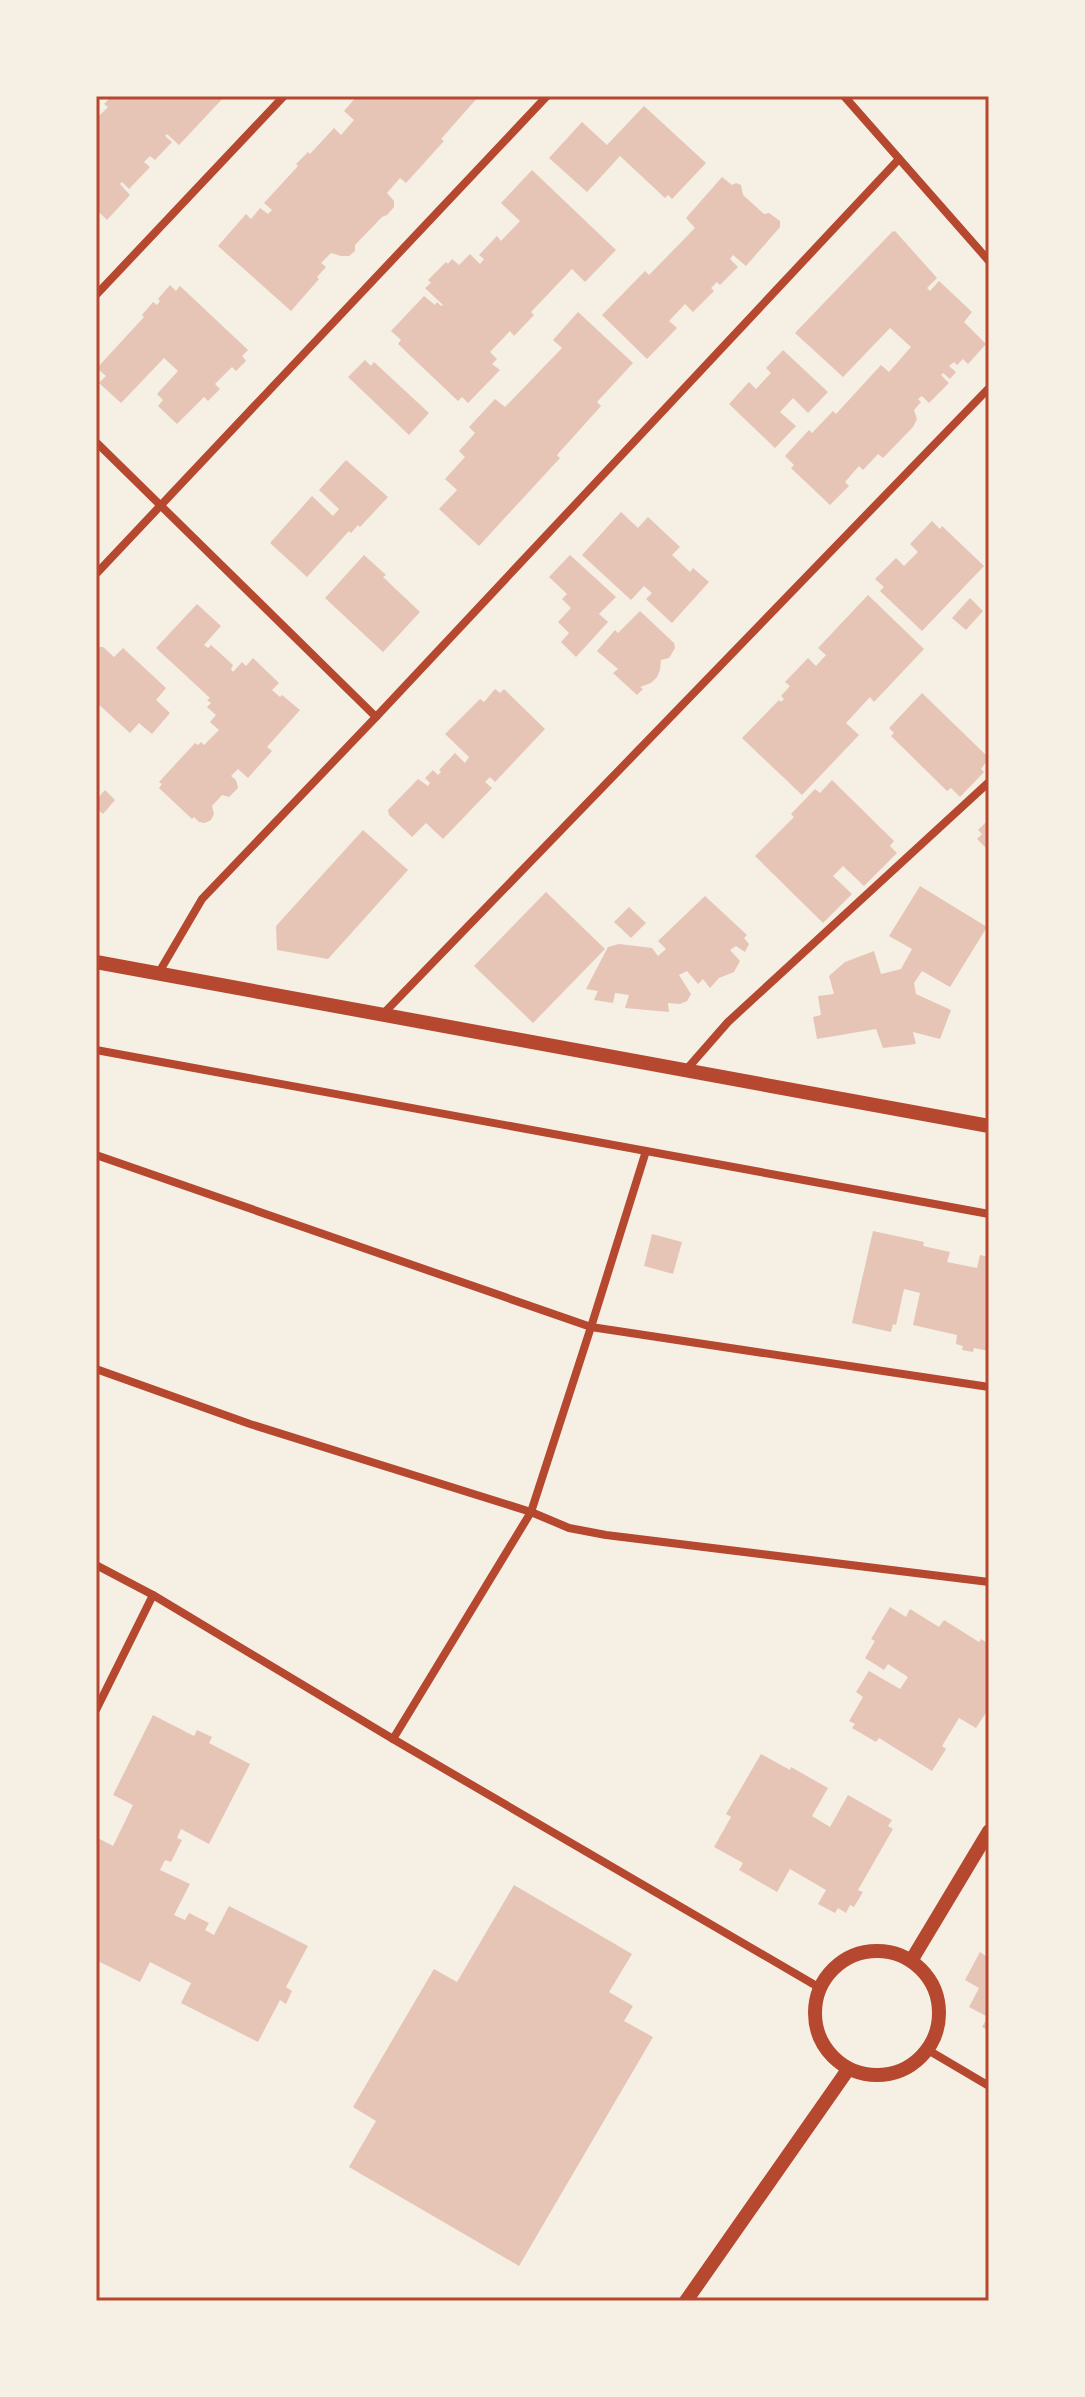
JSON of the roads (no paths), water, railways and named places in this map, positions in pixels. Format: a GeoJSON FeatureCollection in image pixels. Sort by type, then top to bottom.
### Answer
{"type":"FeatureCollection","features":[{"type":"Feature","properties":{"kind":"street"},"geometry":{"type":"LineString","coordinates":[[96,295],[284,96]]}},
{"type":"Feature","properties":{"kind":"street"},"geometry":{"type":"LineString","coordinates":[[96,574],[547,96]]}},
{"type":"Feature","properties":{"kind":"street"},"geometry":{"type":"LineString","coordinates":[[847,97],[989,261]]}},
{"type":"Feature","properties":{"kind":"street"},"geometry":{"type":"LineString","coordinates":[[158,974],[202,899],[899,159]]}},
{"type":"Feature","properties":{"kind":"street"},"geometry":{"type":"LineString","coordinates":[[383,1015],[989,388]]}},
{"type":"Feature","properties":{"kind":"street"},"geometry":{"type":"LineString","coordinates":[[96,442],[376,717]]}},
{"type":"Feature","properties":{"kind":"street"},"geometry":{"type":"LineString","coordinates":[[686,1070],[728,1022],[989,782]]}},
{"type":"Feature","properties":{"kind":"street"},"geometry":{"type":"LineString","coordinates":[[96,962],[989,1126]]}},
{"type":"Feature","properties":{"kind":"street"},"geometry":{"type":"LineString","coordinates":[[96,1050],[989,1214]]}},
{"type":"Feature","properties":{"kind":"street"},"geometry":{"type":"LineString","coordinates":[[393,1739],[531,1512],[646,1151]]}},
{"type":"Feature","properties":{"kind":"street"},"geometry":{"type":"LineString","coordinates":[[96,1155],[591,1327],[989,1387]]}},
{"type":"Feature","properties":{"kind":"street"},"geometry":{"type":"LineString","coordinates":[[96,1369],[250,1424],[531,1512],[569,1528],[989,1582]]}},
{"type":"Feature","properties":{"kind":"street"},"geometry":{"type":"LineString","coordinates":[[96,1565],[153,1595],[820,1988]]}},
{"type":"Feature","properties":{"kind":"street"},"geometry":{"type":"LineString","coordinates":[[96,1710],[153,1595]]}},
{"type":"Feature","properties":{"kind":"street"},"geometry":{"type":"LineString","coordinates":[[911,1961],[989,1831]]}},
{"type":"Feature","properties":{"kind":"street"},"geometry":{"type":"LineString","coordinates":[[880,1950],[899,1954],[911,1961],[929,1978],[937,1995],[940,2014],[937,2033],[928,2050],[898,2072],[879,2076],[847,2071],[827,2052],[820,2040],[815,2023],[815,2005],[820,1988],[830,1972],[844,1959],[862,1952],[880,1950]]}},
{"type":"Feature","properties":{"kind":"street"},"geometry":{"type":"LineString","coordinates":[[928,2050],[989,2086]]}},
{"type":"Feature","properties":{"kind":"street"},"geometry":{"type":"LineString","coordinates":[[686,2301],[847,2071]]}}]}
